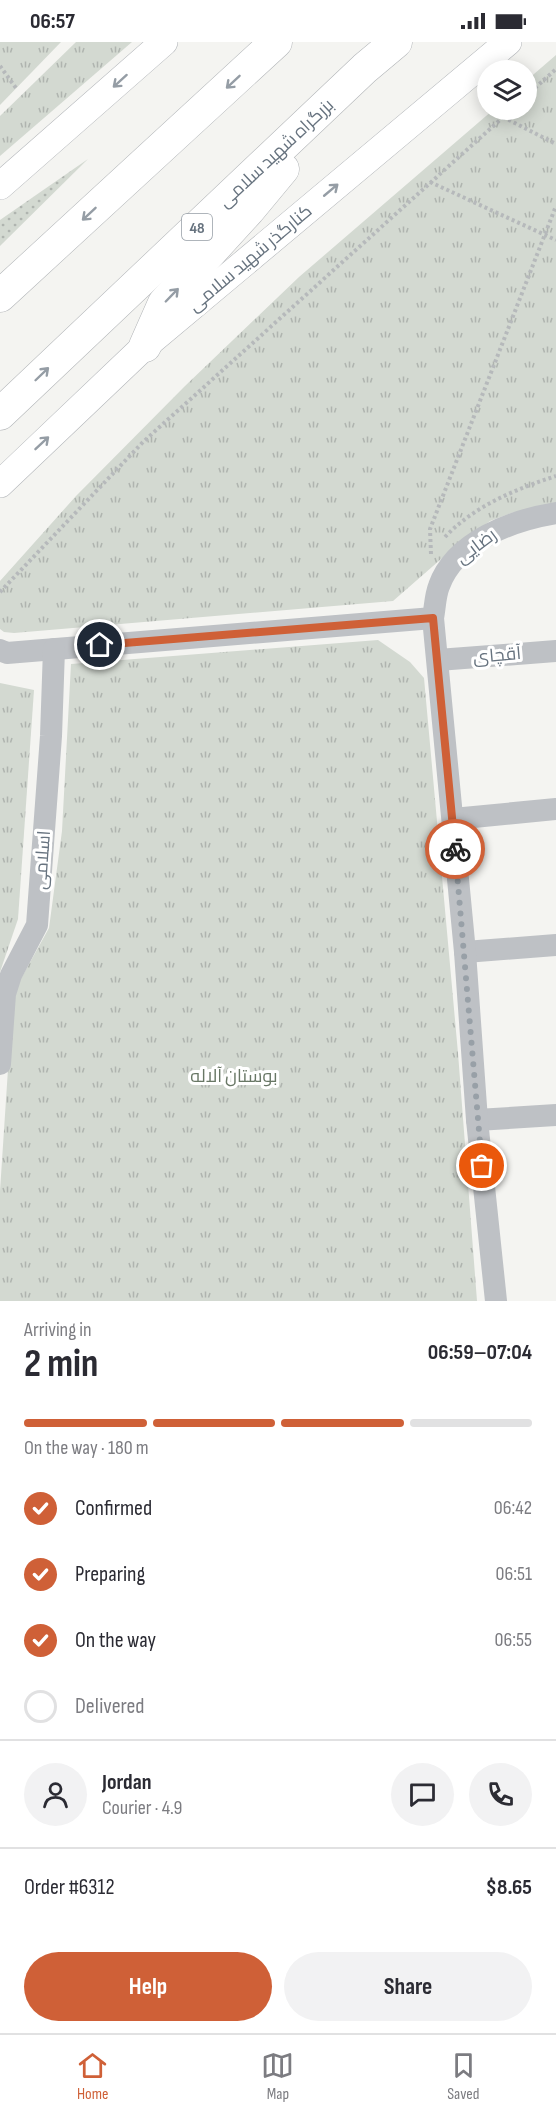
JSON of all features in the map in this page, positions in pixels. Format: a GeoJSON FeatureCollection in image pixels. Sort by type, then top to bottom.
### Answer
{"type":"FeatureCollection","features":[{"type":"Feature","properties":{"kind":"highway","name":"بزرگراه شهید سلامی"},"geometry":{"type":"LineString","coordinates":[[0,414],[365,68],[396,42]]}},
{"type":"Feature","properties":{"kind":"highway"},"geometry":{"type":"LineString","coordinates":[[0,296],[271,45]]}},
{"type":"Feature","properties":{"kind":"highway"},"geometry":{"type":"LineString","coordinates":[[145,346],[164,303],[249,210],[365,68]]}},
{"type":"Feature","properties":{"kind":"main road"},"geometry":{"type":"LineString","coordinates":[[0,186],[164,42]]}},
{"type":"Feature","properties":{"kind":"main road","name":"کنارگذر شهید سلامی"},"geometry":{"type":"LineString","coordinates":[[0,484],[145,346],[508,42]]}},
{"type":"Feature","properties":{"kind":"street","name":"رضایی"},"geometry":{"type":"LineString","coordinates":[[496,1301],[477,1120],[465,952],[433,618],[439,586],[452,563],[474,543],[502,527],[532,517],[556,513]]}},
{"type":"Feature","properties":{"kind":"street"},"geometry":{"type":"LineString","coordinates":[[0,650],[7,653],[433,618]]}},
{"type":"Feature","properties":{"kind":"street","name":"اسلامی"},"geometry":{"type":"LineString","coordinates":[[0,1064],[6,994],[11,975],[38,925],[51,736],[54,649]]}},
{"type":"Feature","properties":{"kind":"street","name":"آقچای"},"geometry":{"type":"LineString","coordinates":[[438,660],[556,651]]}},
{"type":"Feature","properties":{"kind":"street"},"geometry":{"type":"LineString","coordinates":[[453,819],[556,809]]}},
{"type":"Feature","properties":{"kind":"street"},"geometry":{"type":"LineString","coordinates":[[465,952],[556,945]]}},
{"type":"Feature","properties":{"kind":"street"},"geometry":{"type":"LineString","coordinates":[[477,1120],[556,1115]]}},
{"type":"Feature","properties":{"kind":"path"},"geometry":{"type":"LineString","coordinates":[[0,66],[16,88]]}},
{"type":"Feature","properties":{"kind":"path"},"geometry":{"type":"LineString","coordinates":[[537,86],[556,69]]}},
{"type":"Feature","properties":{"kind":"path"},"geometry":{"type":"LineString","coordinates":[[0,592],[143,441],[499,120]]}},
{"type":"Feature","properties":{"kind":"path"},"geometry":{"type":"LineString","coordinates":[[508,120],[556,144]]}},
{"type":"Feature","properties":{"kind":"path"},"geometry":{"type":"LineString","coordinates":[[430,182],[556,240]]}},
{"type":"Feature","properties":{"kind":"path"},"geometry":{"type":"LineString","coordinates":[[432,562],[430,530],[556,206]]}},
{"type":"Feature","properties":{"kind":"path"},"geometry":{"type":"LineString","coordinates":[[443,538],[487,504],[521,487],[556,476]]}},
{"type":"Feature","properties":{"kind":"path"},"geometry":{"type":"LineString","coordinates":[[431,551],[437,545]]}},
{"type":"Feature","properties":{"kind":"green space"},"geometry":{"type":"Polygon","coordinates":[[[0,42],[61,42],[0,105],[0,42]]]}},
{"type":"Feature","properties":{"kind":"green space"},"geometry":{"type":"Polygon","coordinates":[[[76,42],[132,42],[0,156],[0,116],[76,42]]]}},
{"type":"Feature","properties":{"kind":"green space"},"geometry":{"type":"Polygon","coordinates":[[[556,55],[556,505],[511,513],[490,521],[448,553],[393,601],[14,633],[0,629],[0,581],[76,496],[185,386],[299,277],[481,120],[537,120],[537,71],[556,55]]]}},
{"type":"Feature","properties":{"kind":"green space"},"geometry":{"type":"Polygon","coordinates":[[[88,159],[0,246],[0,220],[88,159]]]}},
{"type":"Feature","properties":{"kind":"green space","name":"بوستان آلاله"},"geometry":{"type":"Polygon","coordinates":[[[378,640],[410,662],[424,678],[458,1053],[477,1301],[0,1301],[0,1191],[13,993],[49,928],[62,831],[71,664],[378,640]]]}},
{"type":"Feature","properties":{"kind":"green space"},"geometry":{"type":"Polygon","coordinates":[[[0,683],[34,690],[18,919],[0,972],[0,683]]]}},
{"type":"Feature","properties":{"kind":"way so far"},"geometry":{"type":"LineString","coordinates":[[455,849],[482,1166]]}},
{"type":"Feature","properties":{"kind":"route"},"geometry":{"type":"LineString","coordinates":[[100,645],[433,618],[455,849]]}}]}
